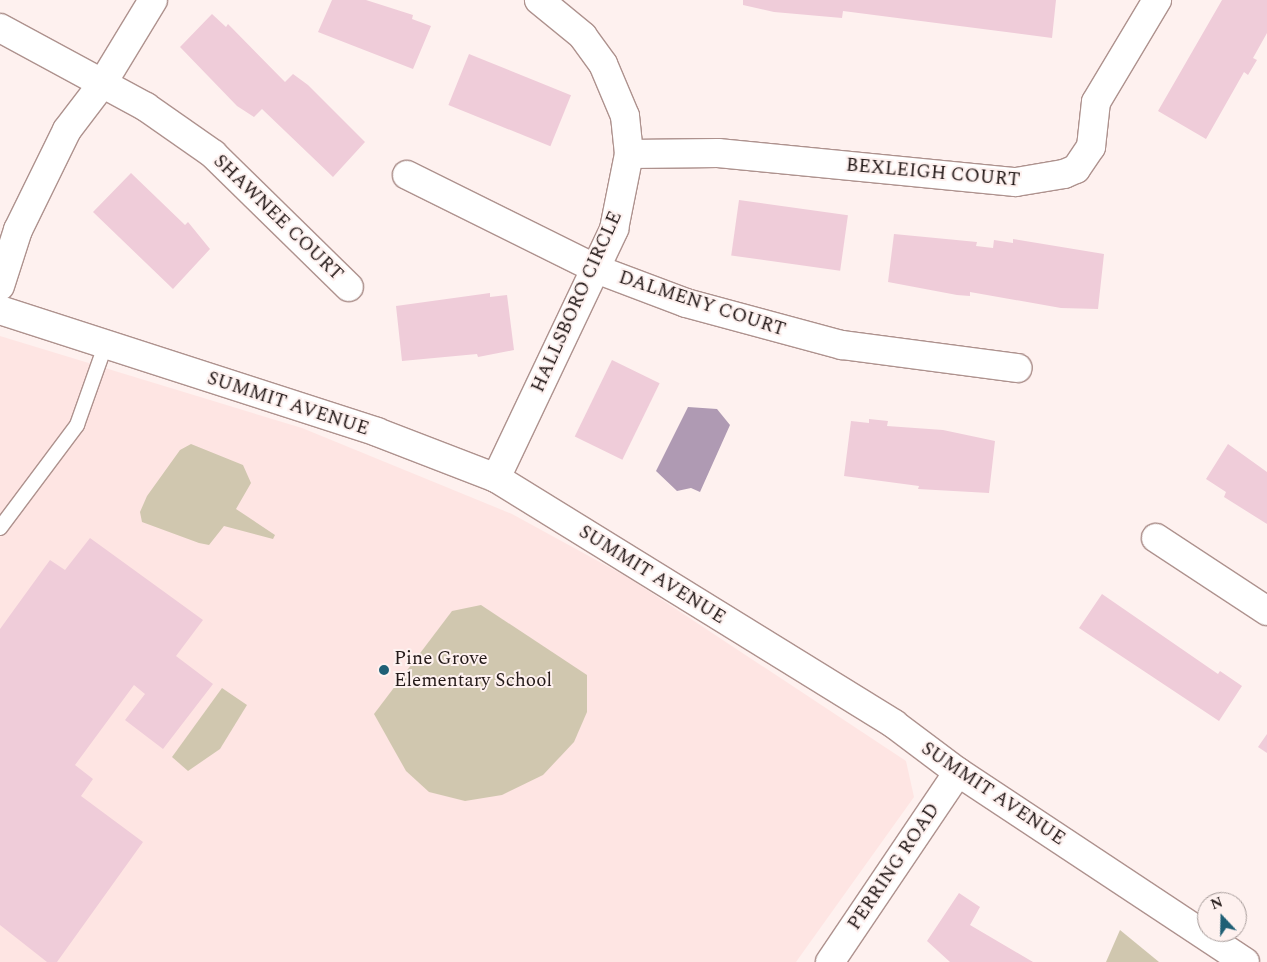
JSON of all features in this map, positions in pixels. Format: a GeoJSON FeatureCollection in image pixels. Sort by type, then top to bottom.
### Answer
{"type":"FeatureCollection","features":[{"type":"Feature","properties":{"kind":"street"},"geometry":{"type":"LineString","coordinates":[[0,286],[41,179],[67,130],[102,84],[153,0]]}},
{"type":"Feature","properties":{"kind":"street","name":"HALLSBORO CIRCLE"},"geometry":{"type":"LineString","coordinates":[[496,478],[596,269],[624,193],[629,154],[625,116],[603,64],[583,36],[539,0]]}},
{"type":"Feature","properties":{"kind":"street","name":"BEXLEIGH COURT"},"geometry":{"type":"LineString","coordinates":[[629,154],[718,153],[1016,182],[1064,174],[1076,169],[1091,147],[1096,102],[1157,0]]}},
{"type":"Feature","properties":{"kind":"street","name":"SHAWNEE COURT"},"geometry":{"type":"LineString","coordinates":[[0,28],[146,107],[213,154],[349,286]]}},
{"type":"Feature","properties":{"kind":"street","name":"DALMENY COURT"},"geometry":{"type":"LineString","coordinates":[[407,175],[596,269],[781,332],[920,358],[1017,368]]}},
{"type":"Feature","properties":{"kind":"street","name":"SUMMIT AVENUE"},"geometry":{"type":"LineString","coordinates":[[0,310],[106,346],[377,432],[496,478],[894,724],[958,772],[1245,962]]}},
{"type":"Feature","properties":{"kind":"street"},"geometry":{"type":"LineString","coordinates":[[1156,538],[1267,611]]}},
{"type":"Feature","properties":{"kind":"street","name":"PERRING ROAD"},"geometry":{"type":"LineString","coordinates":[[830,962],[958,772]]}},
{"type":"Feature","properties":{"kind":"lane"},"geometry":{"type":"LineString","coordinates":[[0,528],[78,426],[106,346]]}},
{"type":"Feature","properties":{"kind":"shaded area","name":"Pine Grove Elementary School"},"geometry":{"type":"Polygon","coordinates":[[[0,336],[302,428],[512,514],[629,578],[906,761],[914,797],[796,962],[0,962],[0,336]]]}},
{"type":"Feature","properties":{"kind":"shaded area"},"geometry":{"type":"Polygon","coordinates":[[[688,407],[717,409],[730,425],[700,492],[691,488],[677,491],[656,471],[688,407]]]}},
{"type":"Feature","properties":{"kind":"shaded area"},"geometry":{"type":"Polygon","coordinates":[[[191,444],[243,465],[251,483],[236,509],[275,535],[273,539],[224,526],[209,545],[142,522],[140,512],[147,496],[180,450],[191,444]]]}},
{"type":"Feature","properties":{"kind":"shaded area"},"geometry":{"type":"Polygon","coordinates":[[[481,605],[587,675],[587,712],[574,742],[543,775],[502,795],[465,801],[429,792],[406,771],[374,714],[452,611],[481,605]]]}},
{"type":"Feature","properties":{"kind":"shaded area"},"geometry":{"type":"Polygon","coordinates":[[[222,688],[247,705],[220,749],[188,771],[172,757],[222,688]]]}},
{"type":"Feature","properties":{"kind":"shaded area"},"geometry":{"type":"Polygon","coordinates":[[[1120,930],[1159,962],[1106,962],[1120,930]]]}},
{"type":"Feature","properties":{"kind":"building"},"geometry":{"type":"Polygon","coordinates":[[[332,0],[366,0],[413,15],[412,19],[431,26],[413,69],[318,32],[332,0]]]}},
{"type":"Feature","properties":{"kind":"building"},"geometry":{"type":"Polygon","coordinates":[[[743,0],[1056,0],[1052,38],[843,11],[842,18],[774,12],[743,5],[743,0]]]}},
{"type":"Feature","properties":{"kind":"building"},"geometry":{"type":"Polygon","coordinates":[[[1222,0],[1267,0],[1267,33],[1253,58],[1257,60],[1248,75],[1244,72],[1206,139],[1158,111],[1222,0]]]}},
{"type":"Feature","properties":{"kind":"building"},"geometry":{"type":"Polygon","coordinates":[[[212,14],[226,27],[228,24],[285,82],[293,74],[308,85],[365,142],[333,177],[262,109],[254,117],[237,106],[180,47],[212,14]]]}},
{"type":"Feature","properties":{"kind":"building"},"geometry":{"type":"Polygon","coordinates":[[[469,54],[571,95],[550,146],[448,105],[469,54]]]}},
{"type":"Feature","properties":{"kind":"building"},"geometry":{"type":"Polygon","coordinates":[[[131,173],[185,225],[188,222],[210,249],[173,289],[93,212],[131,173]]]}},
{"type":"Feature","properties":{"kind":"building"},"geometry":{"type":"Polygon","coordinates":[[[739,200],[848,215],[840,271],[731,255],[739,200]]]}},
{"type":"Feature","properties":{"kind":"building"},"geometry":{"type":"Polygon","coordinates":[[[894,234],[977,242],[976,246],[993,248],[994,240],[1013,243],[1013,239],[1104,254],[1098,309],[1061,308],[970,292],[970,296],[957,295],[888,282],[894,234]]]}},
{"type":"Feature","properties":{"kind":"building"},"geometry":{"type":"Polygon","coordinates":[[[490,293],[490,297],[507,295],[514,350],[478,357],[477,354],[402,361],[396,306],[490,293]]]}},
{"type":"Feature","properties":{"kind":"building"},"geometry":{"type":"Polygon","coordinates":[[[612,360],[660,383],[622,460],[575,436],[612,360]]]}},
{"type":"Feature","properties":{"kind":"building"},"geometry":{"type":"Polygon","coordinates":[[[869,419],[888,421],[887,426],[943,430],[995,441],[989,493],[918,489],[919,486],[844,476],[851,421],[869,423],[869,419]]]}},
{"type":"Feature","properties":{"kind":"building"},"geometry":{"type":"Polygon","coordinates":[[[1228,444],[1267,472],[1267,524],[1224,497],[1226,492],[1206,479],[1228,444]]]}},
{"type":"Feature","properties":{"kind":"building"},"geometry":{"type":"Polygon","coordinates":[[[90,538],[203,620],[176,656],[213,684],[163,749],[125,720],[145,694],[134,685],[75,765],[93,779],[81,796],[143,842],[57,962],[47,962],[0,925],[0,629],[50,560],[65,570],[90,538]]]}},
{"type":"Feature","properties":{"kind":"building"},"geometry":{"type":"Polygon","coordinates":[[[1102,594],[1218,674],[1220,671],[1242,686],[1219,721],[1079,628],[1102,594]]]}},
{"type":"Feature","properties":{"kind":"building"},"geometry":{"type":"Polygon","coordinates":[[[1267,734],[1267,753],[1258,747],[1267,734]]]}},
{"type":"Feature","properties":{"kind":"building"},"geometry":{"type":"Polygon","coordinates":[[[959,893],[980,907],[970,925],[1033,962],[950,962],[927,941],[959,893]]]}},
{"type":"Feature","properties":{"kind":"place","name":"Pine Grove Elementary School"},"geometry":{"type":"Point","coordinates":[384,670]}}]}
